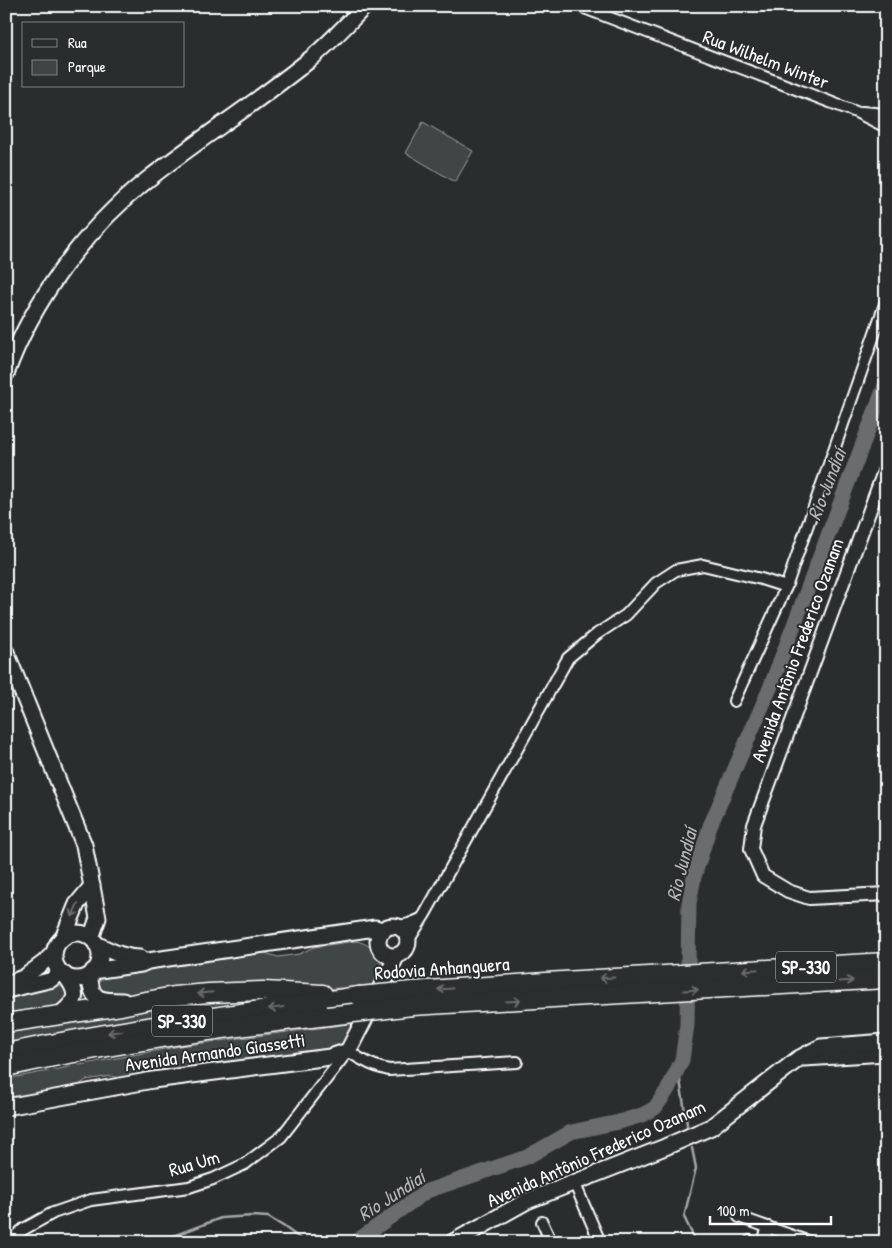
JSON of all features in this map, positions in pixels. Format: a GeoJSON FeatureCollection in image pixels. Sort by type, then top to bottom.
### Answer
{"type":"FeatureCollection","features":[{"type":"Feature","properties":{"kind":"highway","name":"Rodovia Anhanguera"},"geometry":{"type":"LineString","coordinates":[[727,980],[886,962]]}},
{"type":"Feature","properties":{"kind":"highway","name":"Rodovia Anhanguera"},"geometry":{"type":"LineString","coordinates":[[6,1053],[106,1034],[359,996],[412,999],[727,980],[886,979]]}},
{"type":"Feature","properties":{"kind":"highway"},"geometry":{"type":"LineString","coordinates":[[6,1023],[174,996],[234,991],[359,996]]}},
{"type":"Feature","properties":{"kind":"highway","name":"Rodovia Anhanguera"},"geometry":{"type":"LineString","coordinates":[[6,1068],[30,1061],[188,1034],[328,1016],[412,999]]}},
{"type":"Feature","properties":{"kind":"main road"},"geometry":{"type":"LineString","coordinates":[[6,374],[33,315],[56,278],[84,242],[113,211],[146,181],[310,59],[365,6]]}},
{"type":"Feature","properties":{"kind":"main road"},"geometry":{"type":"LineString","coordinates":[[6,652],[84,846],[98,918],[94,941],[99,958],[91,973],[90,991],[98,998],[140,1002]]}},
{"type":"Feature","properties":{"kind":"main road"},"geometry":{"type":"LineString","coordinates":[[6,984],[24,977],[55,951],[63,938],[77,904],[92,886]]}},
{"type":"Feature","properties":{"kind":"main road"},"geometry":{"type":"LineString","coordinates":[[6,990],[50,980],[63,974],[80,978],[91,973],[148,961],[347,932],[375,928],[390,928],[404,932],[408,941],[406,949],[386,951],[347,932]]}},
{"type":"Feature","properties":{"kind":"main road"},"geometry":{"type":"LineString","coordinates":[[348,1051],[392,966],[380,934],[390,928]]}},
{"type":"Feature","properties":{"kind":"main road"},"geometry":{"type":"LineString","coordinates":[[63,938],[77,933],[118,955],[148,961]]}},
{"type":"Feature","properties":{"kind":"main road"},"geometry":{"type":"LineString","coordinates":[[55,951],[56,966],[72,984],[74,998],[71,1005],[58,1016]]}},
{"type":"Feature","properties":{"kind":"main road","name":"Avenida Antônio Frederico Ozanam"},"geometry":{"type":"LineString","coordinates":[[452,1242],[527,1202],[711,1127],[798,1059],[881,1048]]}},
{"type":"Feature","properties":{"kind":"main road","name":"Avenida Armando Giassetti"},"geometry":{"type":"LineString","coordinates":[[6,1107],[153,1080],[330,1057],[348,1051]]}},
{"type":"Feature","properties":{"kind":"street","name":"Rua Wilhelm Winter"},"geometry":{"type":"LineString","coordinates":[[579,6],[856,112]]}},
{"type":"Feature","properties":{"kind":"street"},"geometry":{"type":"LineString","coordinates":[[856,112],[886,114]]}},
{"type":"Feature","properties":{"kind":"street"},"geometry":{"type":"LineString","coordinates":[[856,112],[886,127]]}},
{"type":"Feature","properties":{"kind":"street"},"geometry":{"type":"LineString","coordinates":[[734,701],[786,587],[886,301]]}},
{"type":"Feature","properties":{"kind":"street","name":"Avenida Antônio Frederico Ozanam"},"geometry":{"type":"LineString","coordinates":[[886,466],[754,825],[751,849],[764,876],[788,891],[809,898],[886,894]]}},
{"type":"Feature","properties":{"kind":"street"},"geometry":{"type":"LineString","coordinates":[[408,941],[568,658],[597,634],[626,615],[656,583],[676,570],[703,565],[761,578],[786,587]]}},
{"type":"Feature","properties":{"kind":"street"},"geometry":{"type":"LineString","coordinates":[[390,928],[421,919]]}},
{"type":"Feature","properties":{"kind":"street"},"geometry":{"type":"LineString","coordinates":[[348,1051],[377,1068],[389,1070],[517,1062]]}},
{"type":"Feature","properties":{"kind":"street","name":"Rua Um"},"geometry":{"type":"LineString","coordinates":[[8,1242],[24,1229],[54,1212],[91,1200],[189,1186],[213,1179],[244,1164],[281,1137],[348,1051]]}},
{"type":"Feature","properties":{"kind":"street"},"geometry":{"type":"LineString","coordinates":[[574,1182],[600,1242]]}},
{"type":"Feature","properties":{"kind":"street"},"geometry":{"type":"LineString","coordinates":[[739,1217],[810,1242]]}},
{"type":"Feature","properties":{"kind":"street"},"geometry":{"type":"LineString","coordinates":[[542,1222],[551,1242]]}},
{"type":"Feature","properties":{"kind":"street"},"geometry":{"type":"LineString","coordinates":[[763,1242],[768,1227]]}},
{"type":"Feature","properties":{"kind":"green space"},"geometry":{"type":"Polygon","coordinates":[[[423,122],[473,151],[455,182],[406,153],[423,122]]]}},
{"type":"Feature","properties":{"kind":"green space"},"geometry":{"type":"Polygon","coordinates":[[[356,941],[369,947],[378,956],[382,969],[380,984],[342,988],[126,998],[103,995],[97,986],[104,976],[111,973],[265,953],[278,957],[299,954],[314,947],[356,941]]]}},
{"type":"Feature","properties":{"kind":"green space"},"geometry":{"type":"Polygon","coordinates":[[[50,985],[62,987],[71,994],[62,1008],[6,1018],[6,996],[50,985]]]}},
{"type":"Feature","properties":{"kind":"green space"},"geometry":{"type":"Polygon","coordinates":[[[278,999],[109,1025],[6,1046],[6,1030],[190,1000],[278,999]]]}},
{"type":"Feature","properties":{"kind":"green space"},"geometry":{"type":"Polygon","coordinates":[[[357,1023],[348,1041],[339,1049],[127,1080],[111,1076],[86,1080],[73,1089],[6,1101],[6,1079],[180,1046],[357,1023]]]}},
{"type":"Feature","properties":{"kind":"waterway","name":"Rio Jundiaí"},"geometry":{"type":"LineString","coordinates":[[355,1242],[427,1191],[527,1157],[571,1132],[642,1115],[655,1108],[668,1089],[682,1060],[687,1025],[689,903],[694,877],[710,826],[770,688],[886,383]]}},
{"type":"Feature","properties":{"kind":"waterway"},"geometry":{"type":"LineString","coordinates":[[682,1060],[680,1080],[688,1131]]}},
{"type":"Feature","properties":{"kind":"waterway"},"geometry":{"type":"LineString","coordinates":[[692,1148],[696,1168],[684,1217],[696,1242]]}},
{"type":"Feature","properties":{"kind":"waterway"},"geometry":{"type":"LineString","coordinates":[[165,1239],[221,1218],[253,1216],[268,1217],[305,1242]]}}]}
